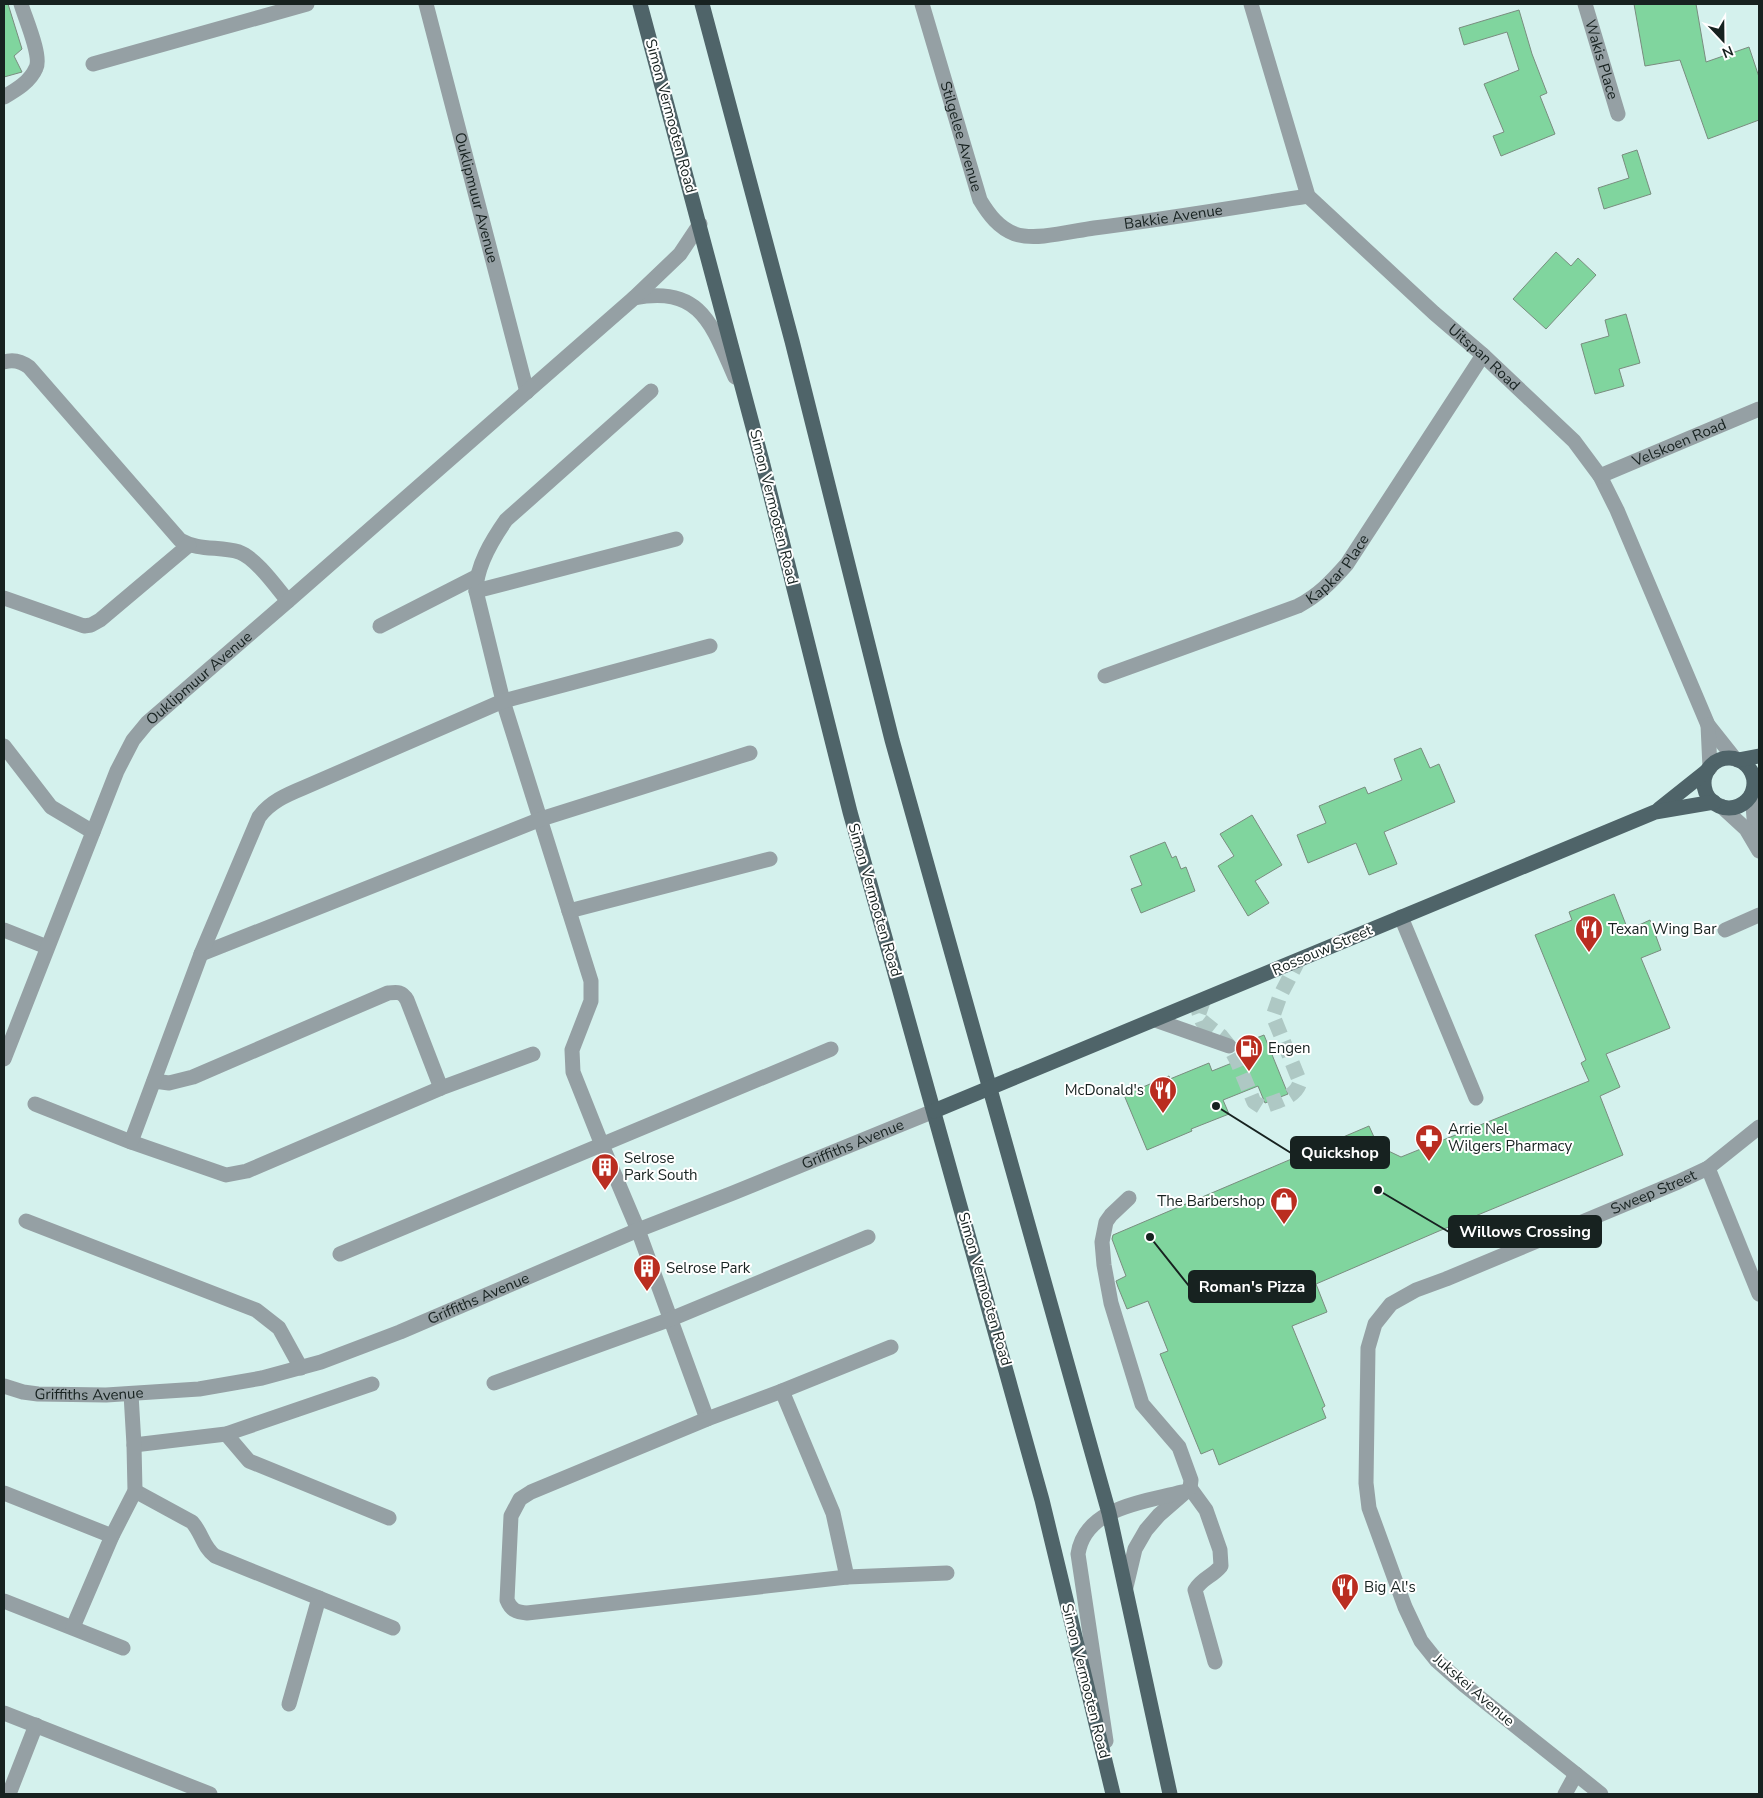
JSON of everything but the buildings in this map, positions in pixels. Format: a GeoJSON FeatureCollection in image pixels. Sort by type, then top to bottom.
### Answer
{"type":"FeatureCollection","features":[{"type":"Feature","properties":{"kind":"main road","name":"Simon Vermooten Road"},"geometry":{"type":"LineString","coordinates":[[640,4],[747,404],[850,812],[1042,1500],[1113,1791]]}},
{"type":"Feature","properties":{"kind":"main road"},"geometry":{"type":"LineString","coordinates":[[702,4],[792,341],[892,740],[1109,1513],[1170,1794]]}},
{"type":"Feature","properties":{"kind":"main road"},"geometry":{"type":"LineString","coordinates":[[1736,759],[1745,764],[1750,770],[1755,787],[1742,804],[1736,806],[1718,804],[1709,797],[1704,784],[1709,769],[1721,760],[1759,756]]}},
{"type":"Feature","properties":{"kind":"main road","name":"Rossouw Street"},"geometry":{"type":"LineString","coordinates":[[1655,812],[1709,769]]}},
{"type":"Feature","properties":{"kind":"main road","name":"Rossouw Street"},"geometry":{"type":"LineString","coordinates":[[934,1111],[1655,812],[1718,804]]}},
{"type":"Feature","properties":{"kind":"street"},"geometry":{"type":"LineString","coordinates":[[4,97],[31,77],[37,67],[38,56],[21,4]]}},
{"type":"Feature","properties":{"kind":"street"},"geometry":{"type":"LineString","coordinates":[[93,64],[260,10],[307,4]]}},
{"type":"Feature","properties":{"kind":"street","name":"Ouklipmuur Avenue"},"geometry":{"type":"LineString","coordinates":[[426,4],[527,392]]}},
{"type":"Feature","properties":{"kind":"street","name":"Stilgelee Avenue"},"geometry":{"type":"LineString","coordinates":[[922,4],[980,200],[990,216],[1000,225],[1016,234],[1037,236]]}},
{"type":"Feature","properties":{"kind":"street"},"geometry":{"type":"LineString","coordinates":[[1251,4],[1308,196]]}},
{"type":"Feature","properties":{"kind":"street","name":"Wakis Place"},"geometry":{"type":"LineString","coordinates":[[1585,4],[1618,114]]}},
{"type":"Feature","properties":{"kind":"street","name":"Bakkie Avenue"},"geometry":{"type":"LineString","coordinates":[[1037,236],[1151,221],[1308,196]]}},
{"type":"Feature","properties":{"kind":"street","name":"Uitspan Road"},"geometry":{"type":"LineString","coordinates":[[1308,196],[1434,314],[1483,355],[1574,441],[1600,476],[1617,510],[1708,725],[1736,759]]}},
{"type":"Feature","properties":{"kind":"street","name":"Ouklipmuur Avenue"},"geometry":{"type":"LineString","coordinates":[[4,1059],[117,771],[127,751],[147,723],[634,298],[680,254],[700,224]]}},
{"type":"Feature","properties":{"kind":"street"},"geometry":{"type":"LineString","coordinates":[[634,298],[664,295],[677,297],[691,304],[713,328],[747,404]]}},
{"type":"Feature","properties":{"kind":"street","name":"Kapkar Place"},"geometry":{"type":"LineString","coordinates":[[1105,676],[1298,606],[1314,598],[1325,589],[1347,564],[1483,355]]}},
{"type":"Feature","properties":{"kind":"street"},"geometry":{"type":"LineString","coordinates":[[4,362],[10,360],[21,362],[29,367],[180,540],[189,546],[242,553],[252,560],[288,601]]}},
{"type":"Feature","properties":{"kind":"street"},"geometry":{"type":"LineString","coordinates":[[651,391],[506,520],[492,540],[476,584],[503,701],[591,980],[591,1001],[572,1050],[573,1072],[638,1230],[707,1419]]}},
{"type":"Feature","properties":{"kind":"street","name":"Velskoen Road"},"geometry":{"type":"LineString","coordinates":[[1600,476],[1759,409]]}},
{"type":"Feature","properties":{"kind":"street"},"geometry":{"type":"LineString","coordinates":[[380,626],[476,584],[676,539]]}},
{"type":"Feature","properties":{"kind":"street"},"geometry":{"type":"LineString","coordinates":[[4,598],[71,623],[84,626],[91,625],[100,620],[189,546]]}},
{"type":"Feature","properties":{"kind":"street"},"geometry":{"type":"LineString","coordinates":[[131,1142],[201,954],[259,817],[266,808],[303,788],[503,701],[710,646]]}},
{"type":"Feature","properties":{"kind":"street","name":"Uitspan Road"},"geometry":{"type":"LineString","coordinates":[[1708,725],[1709,769]]}},
{"type":"Feature","properties":{"kind":"street"},"geometry":{"type":"LineString","coordinates":[[4,746],[52,807],[93,832]]}},
{"type":"Feature","properties":{"kind":"street"},"geometry":{"type":"LineString","coordinates":[[201,954],[540,819],[750,753]]}},
{"type":"Feature","properties":{"kind":"street"},"geometry":{"type":"LineString","coordinates":[[1755,787],[1758,848]]}},
{"type":"Feature","properties":{"kind":"street"},"geometry":{"type":"LineString","coordinates":[[1718,804],[1746,829],[1758,848]]}},
{"type":"Feature","properties":{"kind":"street"},"geometry":{"type":"LineString","coordinates":[[569,911],[770,860]]}},
{"type":"Feature","properties":{"kind":"street"},"geometry":{"type":"LineString","coordinates":[[1725,930],[1759,915]]}},
{"type":"Feature","properties":{"kind":"street"},"geometry":{"type":"LineString","coordinates":[[1400,917],[1476,1098]]}},
{"type":"Feature","properties":{"kind":"street"},"geometry":{"type":"LineString","coordinates":[[4,930],[47,947]]}},
{"type":"Feature","properties":{"kind":"street"},"geometry":{"type":"LineString","coordinates":[[154,1081],[169,1083],[194,1077],[388,993],[398,992],[404,994],[407,1000],[441,1088]]}},
{"type":"Feature","properties":{"kind":"street"},"geometry":{"type":"LineString","coordinates":[[1155,1020],[1229,1046]]}},
{"type":"Feature","properties":{"kind":"street"},"geometry":{"type":"LineString","coordinates":[[340,1254],[831,1049]]}},
{"type":"Feature","properties":{"kind":"street"},"geometry":{"type":"LineString","coordinates":[[35,1104],[131,1142],[226,1175],[235,1175],[441,1088],[533,1054]]}},
{"type":"Feature","properties":{"kind":"street","name":"Griffiths Avenue"},"geometry":{"type":"LineString","coordinates":[[4,1386],[38,1394],[131,1394],[199,1389],[262,1378],[301,1368],[400,1332],[638,1230],[934,1111]]}},
{"type":"Feature","properties":{"kind":"street","name":"Sweep Street"},"geometry":{"type":"LineString","coordinates":[[1368,1348],[1376,1324],[1391,1304],[1416,1290],[1609,1212],[1708,1168],[1759,1126]]}},
{"type":"Feature","properties":{"kind":"street"},"geometry":{"type":"LineString","coordinates":[[1708,1168],[1759,1294]]}},
{"type":"Feature","properties":{"kind":"street"},"geometry":{"type":"LineString","coordinates":[[1126,1588],[1135,1548],[1158,1515],[1188,1489],[1191,1480],[1179,1447],[1142,1404],[1112,1303],[1104,1265],[1102,1242],[1106,1222],[1111,1214],[1129,1198]]}},
{"type":"Feature","properties":{"kind":"street"},"geometry":{"type":"LineString","coordinates":[[26,1221],[256,1310],[279,1328],[301,1368]]}},
{"type":"Feature","properties":{"kind":"street"},"geometry":{"type":"LineString","coordinates":[[494,1383],[671,1319],[868,1237]]}},
{"type":"Feature","properties":{"kind":"street"},"geometry":{"type":"LineString","coordinates":[[891,1347],[782,1392],[707,1419],[531,1492],[520,1499],[511,1516],[507,1600],[509,1606],[514,1611],[527,1613],[847,1577],[947,1573]]}},
{"type":"Feature","properties":{"kind":"street","name":"Jukskei Avenue"},"geometry":{"type":"LineString","coordinates":[[1368,1348],[1366,1483],[1369,1508],[1405,1607],[1421,1641],[1437,1661],[1464,1685],[1601,1794]]}},
{"type":"Feature","properties":{"kind":"street"},"geometry":{"type":"LineString","coordinates":[[134,1446],[226,1434],[372,1384]]}},
{"type":"Feature","properties":{"kind":"street"},"geometry":{"type":"LineString","coordinates":[[782,1392],[833,1514],[847,1577]]}},
{"type":"Feature","properties":{"kind":"street"},"geometry":{"type":"LineString","coordinates":[[73,1627],[112,1536],[135,1491],[131,1394]]}},
{"type":"Feature","properties":{"kind":"street"},"geometry":{"type":"LineString","coordinates":[[226,1434],[249,1461],[389,1518]]}},
{"type":"Feature","properties":{"kind":"street"},"geometry":{"type":"LineString","coordinates":[[1113,1791],[1095,1658],[1078,1554],[1080,1543],[1088,1529],[1109,1513],[1120,1508],[1188,1489]]}},
{"type":"Feature","properties":{"kind":"street"},"geometry":{"type":"LineString","coordinates":[[1188,1489],[1206,1510],[1220,1550],[1221,1566],[1213,1575],[1200,1582],[1195,1590],[1215,1662]]}},
{"type":"Feature","properties":{"kind":"street"},"geometry":{"type":"LineString","coordinates":[[135,1491],[192,1522],[198,1528],[207,1550],[215,1556],[393,1628]]}},
{"type":"Feature","properties":{"kind":"street"},"geometry":{"type":"LineString","coordinates":[[4,1494],[112,1536]]}},
{"type":"Feature","properties":{"kind":"street"},"geometry":{"type":"LineString","coordinates":[[289,1704],[319,1598]]}},
{"type":"Feature","properties":{"kind":"street"},"geometry":{"type":"LineString","coordinates":[[4,1601],[123,1648]]}},
{"type":"Feature","properties":{"kind":"street"},"geometry":{"type":"LineString","coordinates":[[4,1713],[210,1794]]}},
{"type":"Feature","properties":{"kind":"street"},"geometry":{"type":"LineString","coordinates":[[9,1794],[36,1725]]}},
{"type":"Feature","properties":{"kind":"street"},"geometry":{"type":"LineString","coordinates":[[1565,1794],[1576,1774]]}},
{"type":"Feature","properties":{"kind":"tunnel"},"geometry":{"type":"LineString","coordinates":[[1204,999],[1199,1013],[1202,1021],[1221,1036],[1229,1046],[1254,1102],[1262,1107],[1279,1101],[1294,1092],[1300,1082],[1273,1016],[1280,996],[1298,961]]}},
{"type":"Feature","properties":{"kind":"place","name":"Texan Wing Bar"},"geometry":{"type":"Point","coordinates":[1589,953]}},
{"type":"Feature","properties":{"kind":"place","name":"Engen"},"geometry":{"type":"Point","coordinates":[1249,1072]}},
{"type":"Feature","properties":{"kind":"place","name":"Quickshop"},"geometry":{"type":"Point","coordinates":[1216,1106]}},
{"type":"Feature","properties":{"kind":"place","name":"McDonald's"},"geometry":{"type":"Point","coordinates":[1163,1114]}},
{"type":"Feature","properties":{"kind":"place","name":"Arrie Nel Wilgers Pharmacy"},"geometry":{"type":"Point","coordinates":[1429,1162]}},
{"type":"Feature","properties":{"kind":"place","name":"Willows Crossing"},"geometry":{"type":"Point","coordinates":[1378,1190]}},
{"type":"Feature","properties":{"kind":"place","name":"Selrose Park South"},"geometry":{"type":"Point","coordinates":[605,1191]}},
{"type":"Feature","properties":{"kind":"place","name":"The Barbershop"},"geometry":{"type":"Point","coordinates":[1284,1225]}},
{"type":"Feature","properties":{"kind":"place","name":"Roman's Pizza"},"geometry":{"type":"Point","coordinates":[1150,1237]}},
{"type":"Feature","properties":{"kind":"place","name":"Selrose Park"},"geometry":{"type":"Point","coordinates":[647,1292]}},
{"type":"Feature","properties":{"kind":"place","name":"Big Al's"},"geometry":{"type":"Point","coordinates":[1345,1611]}}]}
